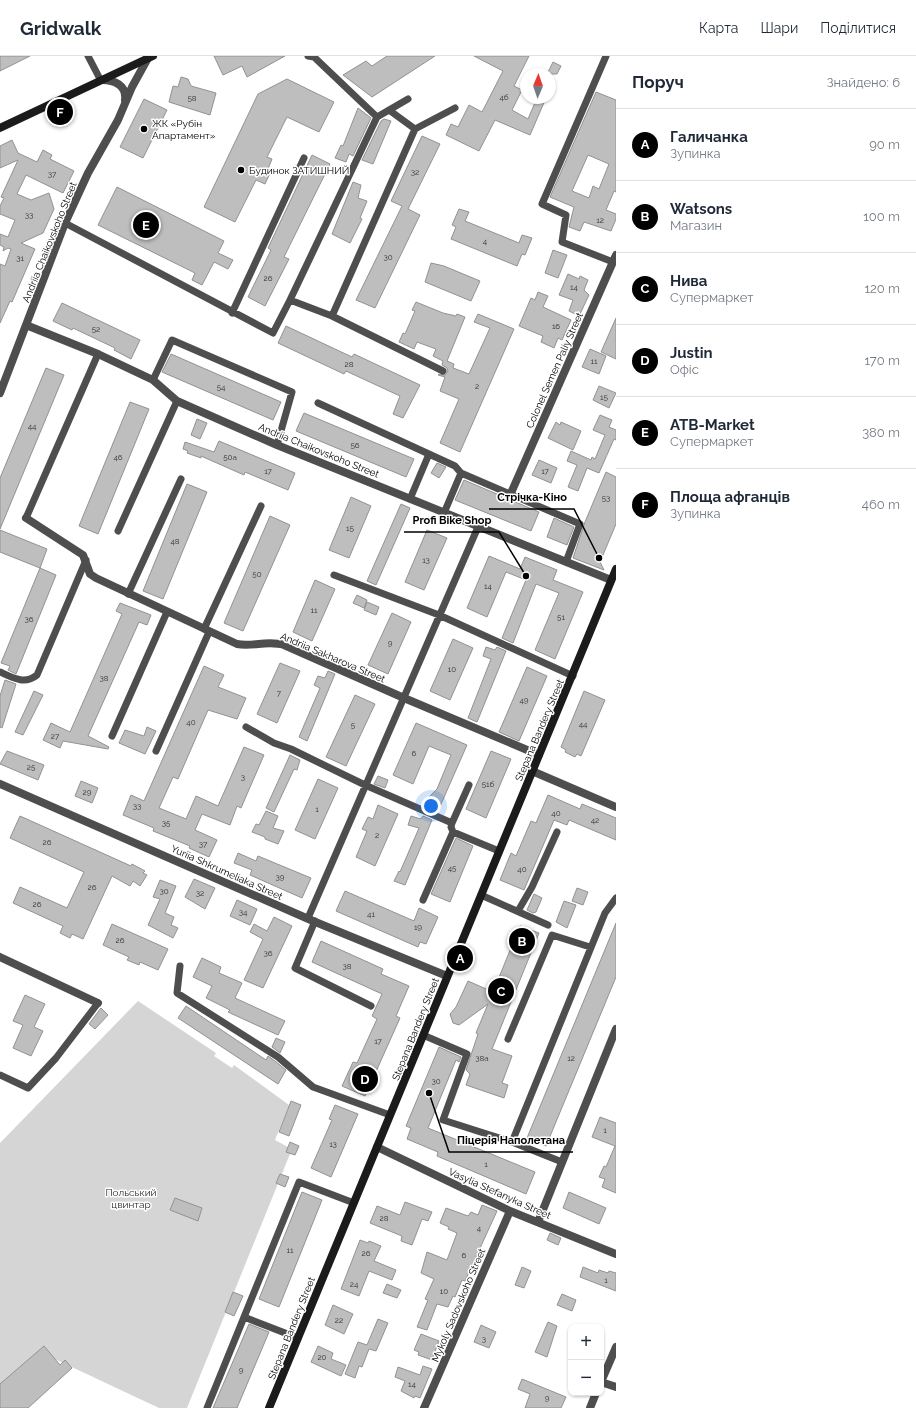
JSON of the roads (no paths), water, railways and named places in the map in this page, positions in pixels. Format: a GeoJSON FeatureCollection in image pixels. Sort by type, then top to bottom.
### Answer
{"type":"FeatureCollection","features":[{"type":"Feature","properties":{"kind":"street"},"geometry":{"type":"LineString","coordinates":[[0,128],[100,79],[150,57]]}},
{"type":"Feature","properties":{"kind":"street","name":"Andriia Chaikovskoho Street"},"geometry":{"type":"LineString","coordinates":[[0,393],[65,223],[88,173],[118,120],[125,103],[150,57]]}},
{"type":"Feature","properties":{"kind":"street"},"geometry":{"type":"LineString","coordinates":[[100,79],[110,80],[121,85],[125,91],[125,103]]}},
{"type":"Feature","properties":{"kind":"street","name":"Colonel Semen Paliy Street"},"geometry":{"type":"LineString","coordinates":[[511,493],[615,259]]}},
{"type":"Feature","properties":{"kind":"street","name":"Andriia Chaikovskoho Street"},"geometry":{"type":"LineString","coordinates":[[26,325],[98,354],[153,380],[177,401],[444,513],[611,580]]}},
{"type":"Feature","properties":{"kind":"street","name":"Andriia Sakharova Street"},"geometry":{"type":"LineString","coordinates":[[26,518],[83,555],[90,574],[128,594],[240,644],[279,643],[539,755]]}},
{"type":"Feature","properties":{"kind":"street","name":"Stepana Bandery Street"},"geometry":{"type":"LineString","coordinates":[[269,1408],[616,569]]}},
{"type":"Feature","properties":{"kind":"street"},"geometry":{"type":"LineString","coordinates":[[532,771],[616,807]]}},
{"type":"Feature","properties":{"kind":"street","name":"Yuriia Shkrumeliaka Street"},"geometry":{"type":"LineString","coordinates":[[0,784],[311,920],[447,976]]}},
{"type":"Feature","properties":{"kind":"street"},"geometry":{"type":"LineString","coordinates":[[0,957],[98,1003]]}},
{"type":"Feature","properties":{"kind":"street"},"geometry":{"type":"LineString","coordinates":[[538,1222],[616,1029]]}},
{"type":"Feature","properties":{"kind":"street","name":"Vasylia Stefanyka Street"},"geometry":{"type":"LineString","coordinates":[[377,1146],[510,1211],[616,1254]]}},
{"type":"Feature","properties":{"kind":"street","name":"Mykoly Sadovskoho Street"},"geometry":{"type":"LineString","coordinates":[[424,1408],[510,1211]]}},
{"type":"Feature","properties":{"kind":"street"},"geometry":{"type":"LineString","coordinates":[[604,1375],[616,1347]]}},
{"type":"Feature","properties":{"kind":"street"},"geometry":{"type":"LineString","coordinates":[[604,1383],[616,1387]]}},
{"type":"Feature","properties":{"kind":"street"},"geometry":{"type":"LineString","coordinates":[[590,1408],[595,1396]]}},
{"type":"Feature","properties":{"kind":"lane"},"geometry":{"type":"LineString","coordinates":[[88,56],[100,79]]}},
{"type":"Feature","properties":{"kind":"lane"},"geometry":{"type":"LineString","coordinates":[[313,56],[377,117]]}},
{"type":"Feature","properties":{"kind":"lane"},"geometry":{"type":"LineString","coordinates":[[606,56],[542,204],[566,215],[562,242],[615,259]]}},
{"type":"Feature","properties":{"kind":"lane"},"geometry":{"type":"LineString","coordinates":[[65,223],[232,313],[273,333],[377,117],[408,99]]}},
{"type":"Feature","properties":{"kind":"lane"},"geometry":{"type":"LineString","coordinates":[[332,316],[415,129],[455,108]]}},
{"type":"Feature","properties":{"kind":"lane"},"geometry":{"type":"LineString","coordinates":[[389,110],[415,129]]}},
{"type":"Feature","properties":{"kind":"lane"},"geometry":{"type":"LineString","coordinates":[[232,313],[304,158]]}},
{"type":"Feature","properties":{"kind":"lane"},"geometry":{"type":"LineString","coordinates":[[290,300],[332,316],[443,371]]}},
{"type":"Feature","properties":{"kind":"lane"},"geometry":{"type":"LineString","coordinates":[[153,380],[172,340],[292,392],[277,444]]}},
{"type":"Feature","properties":{"kind":"lane"},"geometry":{"type":"LineString","coordinates":[[26,518],[98,354]]}},
{"type":"Feature","properties":{"kind":"lane"},"geometry":{"type":"LineString","coordinates":[[118,531],[177,401]]}},
{"type":"Feature","properties":{"kind":"lane"},"geometry":{"type":"LineString","coordinates":[[318,403],[455,466],[461,473],[511,493],[580,524],[566,562]]}},
{"type":"Feature","properties":{"kind":"lane"},"geometry":{"type":"LineString","coordinates":[[410,498],[429,454]]}},
{"type":"Feature","properties":{"kind":"lane"},"geometry":{"type":"LineString","coordinates":[[444,513],[461,473]]}},
{"type":"Feature","properties":{"kind":"lane"},"geometry":{"type":"LineString","coordinates":[[128,594],[181,479]]}},
{"type":"Feature","properties":{"kind":"lane"},"geometry":{"type":"LineString","coordinates":[[156,751],[206,630],[261,506]]}},
{"type":"Feature","properties":{"kind":"lane"},"geometry":{"type":"LineString","coordinates":[[371,1006],[295,968],[311,920],[365,785],[404,698],[438,615],[478,527]]}},
{"type":"Feature","properties":{"kind":"lane"},"geometry":{"type":"LineString","coordinates":[[0,672],[20,681],[33,679],[37,675],[86,560]]}},
{"type":"Feature","properties":{"kind":"lane"},"geometry":{"type":"LineString","coordinates":[[334,575],[438,615],[573,676]]}},
{"type":"Feature","properties":{"kind":"lane"},"geometry":{"type":"LineString","coordinates":[[112,736],[167,612]]}},
{"type":"Feature","properties":{"kind":"lane"},"geometry":{"type":"LineString","coordinates":[[246,727],[274,743],[291,749],[365,785],[452,823]]}},
{"type":"Feature","properties":{"kind":"lane"},"geometry":{"type":"LineString","coordinates":[[423,900],[452,832],[452,823],[469,785]]}},
{"type":"Feature","properties":{"kind":"lane"},"geometry":{"type":"LineString","coordinates":[[452,832],[499,851]]}},
{"type":"Feature","properties":{"kind":"lane"},"geometry":{"type":"LineString","coordinates":[[518,911],[532,887],[557,832]]}},
{"type":"Feature","properties":{"kind":"lane"},"geometry":{"type":"LineString","coordinates":[[481,895],[548,924]]}},
{"type":"Feature","properties":{"kind":"lane"},"geometry":{"type":"LineString","coordinates":[[512,1142],[590,947],[605,912],[616,898]]}},
{"type":"Feature","properties":{"kind":"lane"},"geometry":{"type":"LineString","coordinates":[[508,1039],[552,935],[590,947]]}},
{"type":"Feature","properties":{"kind":"lane"},"geometry":{"type":"LineString","coordinates":[[180,966],[177,994],[278,1057],[313,1087],[390,1115]]}},
{"type":"Feature","properties":{"kind":"lane"},"geometry":{"type":"LineString","coordinates":[[0,1075],[28,1088],[56,1058],[98,1003]]}},
{"type":"Feature","properties":{"kind":"lane"},"geometry":{"type":"LineString","coordinates":[[423,1035],[466,1054],[443,1120],[512,1142],[562,1162]]}},
{"type":"Feature","properties":{"kind":"lane"},"geometry":{"type":"LineString","coordinates":[[207,1408],[299,1182],[354,1203]]}},
{"type":"Feature","properties":{"kind":"lane"},"geometry":{"type":"LineString","coordinates":[[244,1317],[298,1338]]}},
{"type":"Feature","properties":{"kind":"place","name":"Площа афганців"},"geometry":{"type":"Point","coordinates":[60,112]}},
{"type":"Feature","properties":{"kind":"place","name":"ЖК «Рубін Апартамент»"},"geometry":{"type":"Point","coordinates":[144,129]}},
{"type":"Feature","properties":{"kind":"place","name":"Будинок ЗАТИШНИЙ"},"geometry":{"type":"Point","coordinates":[241,170]}},
{"type":"Feature","properties":{"kind":"place","name":"ATB-Market"},"geometry":{"type":"Point","coordinates":[146,225]}},
{"type":"Feature","properties":{"kind":"place","name":"Стрічка-Кіно"},"geometry":{"type":"Point","coordinates":[599,558]}},
{"type":"Feature","properties":{"kind":"place","name":"Profi Bike Shop"},"geometry":{"type":"Point","coordinates":[526,576]}},
{"type":"Feature","properties":{"kind":"place","name":"Watsons"},"geometry":{"type":"Point","coordinates":[522,941]}},
{"type":"Feature","properties":{"kind":"place","name":"Галичанка"},"geometry":{"type":"Point","coordinates":[460,958]}},
{"type":"Feature","properties":{"kind":"place","name":"Нива"},"geometry":{"type":"Point","coordinates":[501,991]}},
{"type":"Feature","properties":{"kind":"place","name":"Justin"},"geometry":{"type":"Point","coordinates":[365,1079]}},
{"type":"Feature","properties":{"kind":"place","name":"Піцерія Наполетана"},"geometry":{"type":"Point","coordinates":[429,1093]}},
{"type":"Feature","properties":{"kind":"park label","name":"Польський цвинтар"},"geometry":{"type":"Point","coordinates":[131,1198]}}]}
